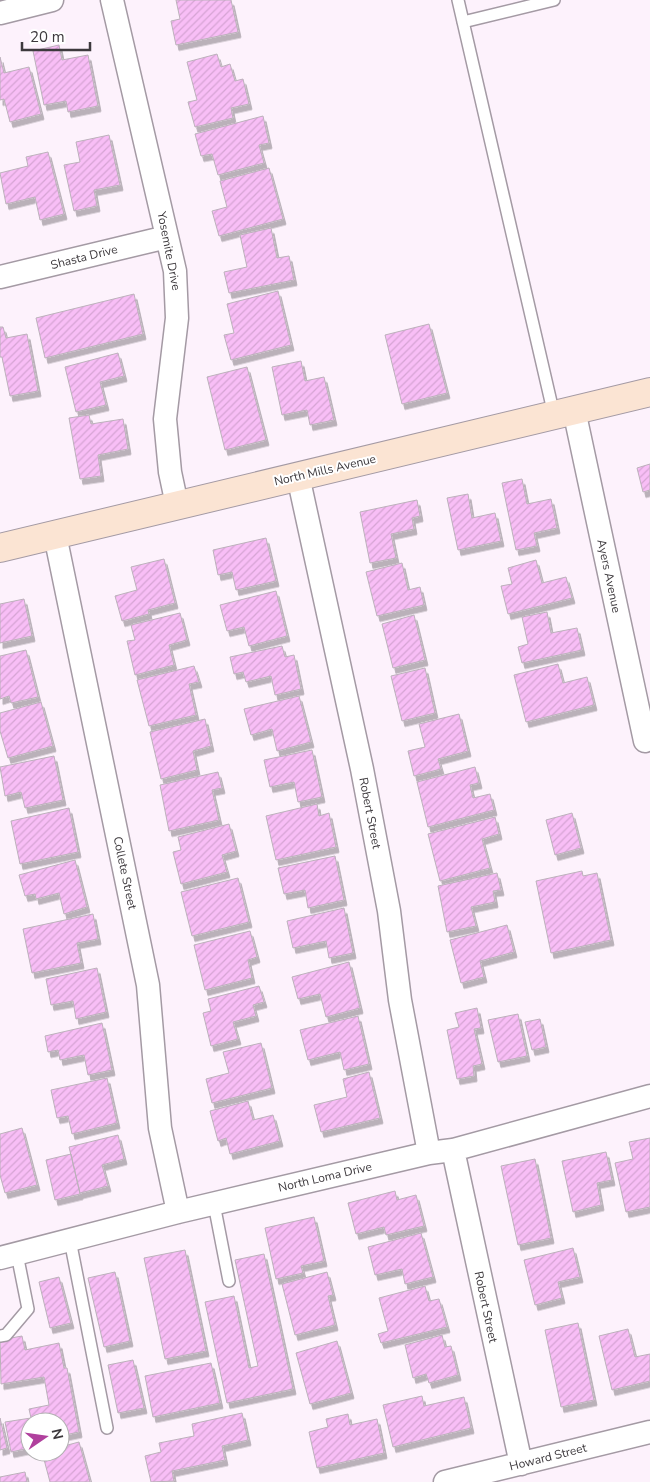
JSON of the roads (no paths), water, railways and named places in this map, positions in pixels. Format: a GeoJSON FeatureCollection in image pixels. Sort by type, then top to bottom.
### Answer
{"type":"FeatureCollection","features":[{"type":"Feature","properties":{"kind":"street"},"geometry":{"type":"LineString","coordinates":[[0,13],[52,0]]}},
{"type":"Feature","properties":{"kind":"street","name":"Yosemite Drive"},"geometry":{"type":"LineString","coordinates":[[112,0],[175,271],[177,310],[165,420],[170,472],[177,505]]}},
{"type":"Feature","properties":{"kind":"street","name":"Shasta Drive"},"geometry":{"type":"LineString","coordinates":[[0,277],[167,237]]}},
{"type":"Feature","properties":{"kind":"street","name":"North Mills Avenue"},"geometry":{"type":"LineString","coordinates":[[0,548],[650,392]]}},
{"type":"Feature","properties":{"kind":"street","name":"Ayers Avenue"},"geometry":{"type":"LineString","coordinates":[[564,412],[645,741]]}},
{"type":"Feature","properties":{"kind":"street","name":"Robert Street"},"geometry":{"type":"LineString","coordinates":[[298,476],[364,778],[389,911],[400,1000],[429,1152]]}},
{"type":"Feature","properties":{"kind":"street","name":"Collete Street"},"geometry":{"type":"LineString","coordinates":[[55,535],[148,985],[160,1128],[178,1212]]}},
{"type":"Feature","properties":{"kind":"street","name":"North Loma Drive"},"geometry":{"type":"LineString","coordinates":[[9,1256],[178,1212],[429,1152],[453,1150],[650,1096]]}},
{"type":"Feature","properties":{"kind":"street","name":"Robert Street"},"geometry":{"type":"LineString","coordinates":[[453,1150],[521,1464]]}},
{"type":"Feature","properties":{"kind":"street","name":"Howard Street"},"geometry":{"type":"LineString","coordinates":[[445,1482],[650,1432]]}},
{"type":"Feature","properties":{"kind":"lane"},"geometry":{"type":"LineString","coordinates":[[458,0],[564,412]]}},
{"type":"Feature","properties":{"kind":"lane"},"geometry":{"type":"LineString","coordinates":[[463,22],[554,0]]}},
{"type":"Feature","properties":{"kind":"lane"},"geometry":{"type":"LineString","coordinates":[[214,1204],[229,1281]]}},
{"type":"Feature","properties":{"kind":"lane"},"geometry":{"type":"LineString","coordinates":[[70,1240],[108,1428]]}},
{"type":"Feature","properties":{"kind":"lane"},"geometry":{"type":"LineString","coordinates":[[0,1336],[6,1335],[28,1309],[9,1256]]}}]}
